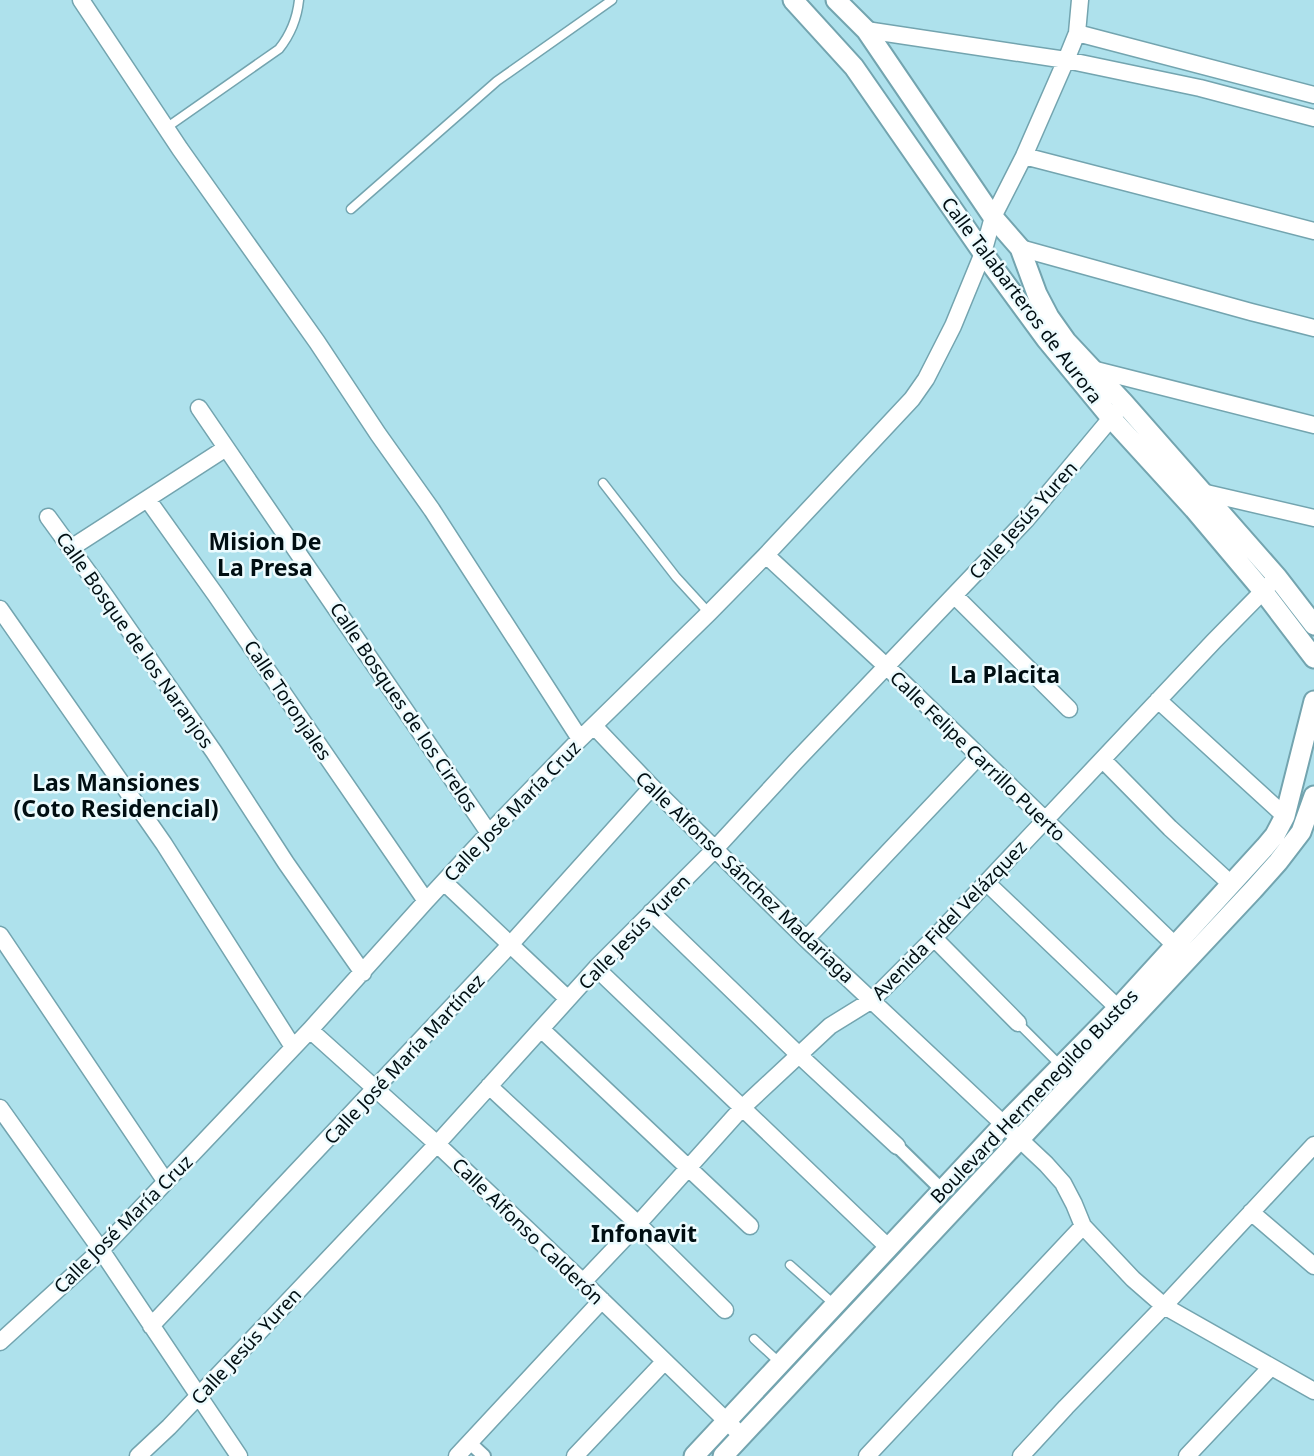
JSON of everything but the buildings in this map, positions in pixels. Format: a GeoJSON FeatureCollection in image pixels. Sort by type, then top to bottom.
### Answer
{"type":"FeatureCollection","features":[{"type":"Feature","properties":{"kind":"street"},"geometry":{"type":"LineString","coordinates":[[81,0],[166,128],[432,510],[580,739]]}},
{"type":"Feature","properties":{"kind":"street","name":"Calle Talabarteros de Aurora"},"geometry":{"type":"LineString","coordinates":[[793,0],[854,67],[1046,339],[1202,492],[1270,584],[1314,658]]}},
{"type":"Feature","properties":{"kind":"street","name":"Calle Talabarteros de Aurora"},"geometry":{"type":"LineString","coordinates":[[836,0],[866,30],[993,217],[1020,248],[1037,294],[1049,317],[1066,341],[1092,369],[1117,410],[1194,509],[1314,625]]}},
{"type":"Feature","properties":{"kind":"street","name":"Calle José María Cruz"},"geometry":{"type":"LineString","coordinates":[[0,1342],[101,1250],[310,1030],[489,833],[766,555],[912,399],[935,363],[953,326],[983,253],[993,217],[1024,156],[1066,60],[1077,33],[1080,0]]}},
{"type":"Feature","properties":{"kind":"street"},"geometry":{"type":"LineString","coordinates":[[866,30],[1066,60],[1200,89],[1314,118]]}},
{"type":"Feature","properties":{"kind":"street"},"geometry":{"type":"LineString","coordinates":[[1077,33],[1314,95]]}},
{"type":"Feature","properties":{"kind":"street"},"geometry":{"type":"LineString","coordinates":[[1200,89],[1206,65]]}},
{"type":"Feature","properties":{"kind":"street"},"geometry":{"type":"LineString","coordinates":[[1024,156],[1314,231]]}},
{"type":"Feature","properties":{"kind":"street"},"geometry":{"type":"LineString","coordinates":[[1020,248],[1314,328]]}},
{"type":"Feature","properties":{"kind":"street"},"geometry":{"type":"LineString","coordinates":[[1092,369],[1314,425]]}},
{"type":"Feature","properties":{"kind":"street","name":"Calle Bosques de los Cirelos"},"geometry":{"type":"LineString","coordinates":[[199,408],[489,833]]}},
{"type":"Feature","properties":{"kind":"street","name":"Calle Jesús Yuren"},"geometry":{"type":"LineString","coordinates":[[138,1456],[199,1396],[437,1144],[596,968],[715,849],[955,596],[1026,520],[1117,410]]}},
{"type":"Feature","properties":{"kind":"street"},"geometry":{"type":"LineString","coordinates":[[71,548],[226,448]]}},
{"type":"Feature","properties":{"kind":"street"},"geometry":{"type":"LineString","coordinates":[[1202,492],[1314,518]]}},
{"type":"Feature","properties":{"kind":"street","name":"Calle Toronjales"},"geometry":{"type":"LineString","coordinates":[[148,500],[426,901]]}},
{"type":"Feature","properties":{"kind":"street","name":"Calle Bosque de los Naranjos"},"geometry":{"type":"LineString","coordinates":[[48,517],[214,752],[286,863],[363,973]]}},
{"type":"Feature","properties":{"kind":"street","name":"Calle Felipe Carrillo Puerto"},"geometry":{"type":"LineString","coordinates":[[766,555],[887,667],[1182,952]]}},
{"type":"Feature","properties":{"kind":"street","name":"Avenida Fidel Velázquez"},"geometry":{"type":"LineString","coordinates":[[583,1282],[741,1108],[830,1026],[872,1000],[987,883],[1270,584]]}},
{"type":"Feature","properties":{"kind":"street"},"geometry":{"type":"LineString","coordinates":[[955,596],[1069,709]]}},
{"type":"Feature","properties":{"kind":"street"},"geometry":{"type":"LineString","coordinates":[[0,609],[164,844],[293,1047]]}},
{"type":"Feature","properties":{"kind":"street"},"geometry":{"type":"LineString","coordinates":[[1158,700],[1285,816]]}},
{"type":"Feature","properties":{"kind":"street","name":"Boulevard Hermenegildo Bustos"},"geometry":{"type":"LineString","coordinates":[[723,1456],[1020,1140],[1182,952],[1231,884],[1265,848],[1285,816],[1314,701]]}},
{"type":"Feature","properties":{"kind":"street","name":"Calle Alfonso Sánchez Madariaga"},"geometry":{"type":"LineString","coordinates":[[594,726],[652,788],[806,939],[1063,1183],[1083,1226],[1133,1279],[1164,1306],[1314,1391]]}},
{"type":"Feature","properties":{"kind":"street"},"geometry":{"type":"LineString","coordinates":[[806,939],[979,756]]}},
{"type":"Feature","properties":{"kind":"street"},"geometry":{"type":"LineString","coordinates":[[1103,760],[1170,828],[1231,884]]}},
{"type":"Feature","properties":{"kind":"street","name":"Calle José María Martínez"},"geometry":{"type":"LineString","coordinates":[[151,1326],[376,1089],[652,788]]}},
{"type":"Feature","properties":{"kind":"street","name":"Boulevard Hermenegildo Bustos"},"geometry":{"type":"LineString","coordinates":[[694,1456],[1003,1125],[1118,1008],[1278,862],[1311,820],[1314,796]]}},
{"type":"Feature","properties":{"kind":"street"},"geometry":{"type":"LineString","coordinates":[[444,882],[568,999]]}},
{"type":"Feature","properties":{"kind":"street"},"geometry":{"type":"LineString","coordinates":[[987,883],[1118,1008]]}},
{"type":"Feature","properties":{"kind":"street"},"geometry":{"type":"LineString","coordinates":[[652,912],[943,1191]]}},
{"type":"Feature","properties":{"kind":"street"},"geometry":{"type":"LineString","coordinates":[[0,935],[166,1182]]}},
{"type":"Feature","properties":{"kind":"street"},"geometry":{"type":"LineString","coordinates":[[934,938],[1018,1023]]}},
{"type":"Feature","properties":{"kind":"street"},"geometry":{"type":"LineString","coordinates":[[596,968],[889,1248]]}},
{"type":"Feature","properties":{"kind":"street"},"geometry":{"type":"LineString","coordinates":[[541,1029],[750,1226]]}},
{"type":"Feature","properties":{"kind":"street","name":"Calle Alfonso Calderón"},"geometry":{"type":"LineString","coordinates":[[310,1030],[437,1144],[742,1436]]}},
{"type":"Feature","properties":{"kind":"street"},"geometry":{"type":"LineString","coordinates":[[489,1086],[638,1224],[725,1310]]}},
{"type":"Feature","properties":{"kind":"street"},"geometry":{"type":"LineString","coordinates":[[0,1108],[101,1250],[239,1456]]}},
{"type":"Feature","properties":{"kind":"street"},"geometry":{"type":"LineString","coordinates":[[1021,1456],[1314,1145]]}},
{"type":"Feature","properties":{"kind":"street"},"geometry":{"type":"LineString","coordinates":[[1251,1212],[1314,1266]]}},
{"type":"Feature","properties":{"kind":"street"},"geometry":{"type":"LineString","coordinates":[[867,1456],[1083,1226]]}},
{"type":"Feature","properties":{"kind":"street"},"geometry":{"type":"LineString","coordinates":[[870,1269],[885,1283]]}},
{"type":"Feature","properties":{"kind":"street"},"geometry":{"type":"LineString","coordinates":[[457,1456],[601,1300]]}},
{"type":"Feature","properties":{"kind":"street"},"geometry":{"type":"LineString","coordinates":[[575,1456],[664,1362]]}},
{"type":"Feature","properties":{"kind":"street"},"geometry":{"type":"LineString","coordinates":[[1187,1456],[1271,1367]]}},
{"type":"Feature","properties":{"kind":"street"},"geometry":{"type":"LineString","coordinates":[[469,1442],[484,1456]]}},
{"type":"Feature","properties":{"kind":"lane"},"geometry":{"type":"LineString","coordinates":[[166,128],[279,49],[293,27],[299,0]]}},
{"type":"Feature","properties":{"kind":"lane"},"geometry":{"type":"LineString","coordinates":[[351,209],[497,82],[612,0]]}},
{"type":"Feature","properties":{"kind":"lane"},"geometry":{"type":"LineString","coordinates":[[603,483],[676,577],[709,613]]}},
{"type":"Feature","properties":{"kind":"lane"},"geometry":{"type":"LineString","coordinates":[[1018,1023],[1061,1066]]}},
{"type":"Feature","properties":{"kind":"lane"},"geometry":{"type":"LineString","coordinates":[[790,1265],[835,1305]]}},
{"type":"Feature","properties":{"kind":"lane"},"geometry":{"type":"LineString","coordinates":[[754,1339],[780,1363]]}},
{"type":"Feature","properties":{"kind":"district","name":"Mision De La Presa"},"geometry":{"type":"Point","coordinates":[265,555]}},
{"type":"Feature","properties":{"kind":"district","name":"La Placita"},"geometry":{"type":"Point","coordinates":[1005,675]}},
{"type":"Feature","properties":{"kind":"district","name":"Las Mansiones (Coto Residencial)"},"geometry":{"type":"Point","coordinates":[116,796]}},
{"type":"Feature","properties":{"kind":"district","name":"Infonavit"},"geometry":{"type":"Point","coordinates":[644,1234]}}]}
